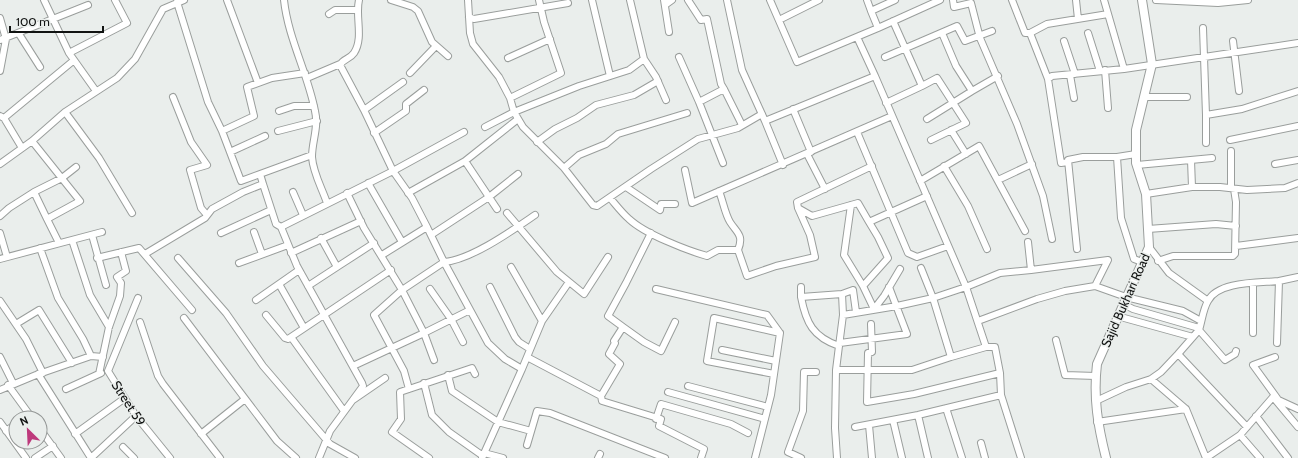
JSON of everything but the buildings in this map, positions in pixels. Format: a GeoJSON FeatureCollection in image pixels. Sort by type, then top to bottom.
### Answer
{"type":"FeatureCollection","features":[{"type":"Feature","properties":{"kind":"street"},"geometry":{"type":"LineString","coordinates":[[44,0],[69,54],[96,91]]}},
{"type":"Feature","properties":{"kind":"street"},"geometry":{"type":"LineString","coordinates":[[69,54],[127,23],[115,0]]}},
{"type":"Feature","properties":{"kind":"street"},"geometry":{"type":"LineString","coordinates":[[0,164],[32,141],[65,112],[117,78],[135,59],[163,9],[184,0]]}},
{"type":"Feature","properties":{"kind":"street"},"geometry":{"type":"LineString","coordinates":[[227,0],[258,83]]}},
{"type":"Feature","properties":{"kind":"street"},"geometry":{"type":"LineString","coordinates":[[284,0],[288,24],[306,75],[314,106],[316,121],[312,155],[314,172],[327,203]]}},
{"type":"Feature","properties":{"kind":"street"},"geometry":{"type":"LineString","coordinates":[[222,131],[254,116],[247,87],[272,78],[306,75],[340,64],[354,53],[360,25],[358,10],[359,0]]}},
{"type":"Feature","properties":{"kind":"street"},"geometry":{"type":"LineString","coordinates":[[391,0],[414,7],[418,11],[428,36],[436,46],[448,56]]}},
{"type":"Feature","properties":{"kind":"street"},"geometry":{"type":"LineString","coordinates":[[468,0],[469,17],[474,44],[499,77],[510,98],[514,112],[518,119],[537,142],[564,168],[593,205],[597,206],[610,198],[698,139],[742,125],[762,114]]}},
{"type":"Feature","properties":{"kind":"street"},"geometry":{"type":"LineString","coordinates":[[592,0],[610,76]]}},
{"type":"Feature","properties":{"kind":"street"},"geometry":{"type":"LineString","coordinates":[[630,0],[644,59],[658,81],[666,100]]}},
{"type":"Feature","properties":{"kind":"street"},"geometry":{"type":"LineString","coordinates":[[669,32],[664,2],[672,0]]}},
{"type":"Feature","properties":{"kind":"street"},"geometry":{"type":"LineString","coordinates":[[688,0],[701,20],[707,19],[721,84],[742,125]]}},
{"type":"Feature","properties":{"kind":"street"},"geometry":{"type":"LineString","coordinates":[[727,0],[742,70],[782,164]]}},
{"type":"Feature","properties":{"kind":"street"},"geometry":{"type":"LineString","coordinates":[[770,0],[797,62],[940,0]]}},
{"type":"Feature","properties":{"kind":"street"},"geometry":{"type":"LineString","coordinates":[[779,20],[819,0]]}},
{"type":"Feature","properties":{"kind":"street"},"geometry":{"type":"LineString","coordinates":[[867,0],[878,28]]}},
{"type":"Feature","properties":{"kind":"street"},"geometry":{"type":"LineString","coordinates":[[871,11],[895,0]]}},
{"type":"Feature","properties":{"kind":"street"},"geometry":{"type":"LineString","coordinates":[[953,0],[954,7],[971,3],[980,36],[998,76],[1044,196],[1052,240]]}},
{"type":"Feature","properties":{"kind":"street"},"geometry":{"type":"LineString","coordinates":[[1012,0],[1025,33],[1030,33],[1047,24],[1108,14]]}},
{"type":"Feature","properties":{"kind":"street"},"geometry":{"type":"LineString","coordinates":[[1076,0],[1078,19]]}},
{"type":"Feature","properties":{"kind":"street"},"geometry":{"type":"LineString","coordinates":[[1104,0],[1124,69]]}},
{"type":"Feature","properties":{"kind":"street","name":"Sajid Bukhari Road"},"geometry":{"type":"LineString","coordinates":[[1106,458],[1097,422],[1096,376],[1100,356],[1149,247],[1146,194],[1136,165],[1136,130],[1152,64],[1142,0]]}},
{"type":"Feature","properties":{"kind":"street"},"geometry":{"type":"LineString","coordinates":[[1156,0],[1218,3],[1248,0]]}},
{"type":"Feature","properties":{"kind":"street"},"geometry":{"type":"LineString","coordinates":[[177,2],[206,96],[222,131],[241,181],[312,155]]}},
{"type":"Feature","properties":{"kind":"street"},"geometry":{"type":"LineString","coordinates":[[469,17],[474,19],[540,3],[568,2]]}},
{"type":"Feature","properties":{"kind":"street"},"geometry":{"type":"LineString","coordinates":[[510,98],[561,73],[540,3]]}},
{"type":"Feature","properties":{"kind":"street"},"geometry":{"type":"LineString","coordinates":[[3,40],[88,5]]}},
{"type":"Feature","properties":{"kind":"street"},"geometry":{"type":"LineString","coordinates":[[329,14],[335,10],[358,10]]}},
{"type":"Feature","properties":{"kind":"street"},"geometry":{"type":"LineString","coordinates":[[0,18],[3,40],[0,71]]}},
{"type":"Feature","properties":{"kind":"street"},"geometry":{"type":"LineString","coordinates":[[893,21],[922,86]]}},
{"type":"Feature","properties":{"kind":"street"},"geometry":{"type":"LineString","coordinates":[[885,57],[957,26],[965,41],[992,31]]}},
{"type":"Feature","properties":{"kind":"street"},"geometry":{"type":"LineString","coordinates":[[1203,28],[1205,57],[1206,143]]}},
{"type":"Feature","properties":{"kind":"street"},"geometry":{"type":"LineString","coordinates":[[942,33],[956,66],[972,92]]}},
{"type":"Feature","properties":{"kind":"street"},"geometry":{"type":"LineString","coordinates":[[1030,33],[1048,78],[1061,163],[1083,157],[1117,157],[1136,154]]}},
{"type":"Feature","properties":{"kind":"street"},"geometry":{"type":"LineString","coordinates":[[1088,33],[1103,71],[1108,108]]}},
{"type":"Feature","properties":{"kind":"street"},"geometry":{"type":"LineString","coordinates":[[19,34],[40,67]]}},
{"type":"Feature","properties":{"kind":"street"},"geometry":{"type":"LineString","coordinates":[[857,37],[966,287],[986,347]]}},
{"type":"Feature","properties":{"kind":"street"},"geometry":{"type":"LineString","coordinates":[[508,58],[550,39]]}},
{"type":"Feature","properties":{"kind":"street"},"geometry":{"type":"LineString","coordinates":[[1233,40],[1239,91]]}},
{"type":"Feature","properties":{"kind":"street"},"geometry":{"type":"LineString","coordinates":[[1064,41],[1072,74],[1074,98]]}},
{"type":"Feature","properties":{"kind":"street"},"geometry":{"type":"LineString","coordinates":[[1048,78],[1052,76],[1124,69],[1234,54],[1298,43]]}},
{"type":"Feature","properties":{"kind":"street"},"geometry":{"type":"LineString","coordinates":[[410,73],[436,46]]}},
{"type":"Feature","properties":{"kind":"street"},"geometry":{"type":"LineString","coordinates":[[679,57],[723,163]]}},
{"type":"Feature","properties":{"kind":"street"},"geometry":{"type":"LineString","coordinates":[[485,127],[514,112],[579,86],[629,70],[644,59]]}},
{"type":"Feature","properties":{"kind":"street"},"geometry":{"type":"LineString","coordinates":[[22,148],[2,117],[73,61]]}},
{"type":"Feature","properties":{"kind":"street"},"geometry":{"type":"LineString","coordinates":[[340,64],[364,110],[392,171],[408,192],[488,343],[505,359],[522,370]]}},
{"type":"Feature","properties":{"kind":"street"},"geometry":{"type":"LineString","coordinates":[[765,121],[875,76]]}},
{"type":"Feature","properties":{"kind":"street"},"geometry":{"type":"LineString","coordinates":[[927,119],[998,76]]}},
{"type":"Feature","properties":{"kind":"street"},"geometry":{"type":"LineString","coordinates":[[886,103],[937,78],[966,123],[931,140]]}},
{"type":"Feature","properties":{"kind":"street"},"geometry":{"type":"LineString","coordinates":[[537,142],[555,128],[577,118],[596,106],[634,95],[658,81]]}},
{"type":"Feature","properties":{"kind":"street"},"geometry":{"type":"LineString","coordinates":[[364,110],[403,82]]}},
{"type":"Feature","properties":{"kind":"street"},"geometry":{"type":"LineString","coordinates":[[374,133],[406,111],[406,104],[424,90]]}},
{"type":"Feature","properties":{"kind":"street"},"geometry":{"type":"LineString","coordinates":[[698,102],[724,90]]}},
{"type":"Feature","properties":{"kind":"street"},"geometry":{"type":"LineString","coordinates":[[1206,115],[1242,110],[1298,90]]}},
{"type":"Feature","properties":{"kind":"street"},"geometry":{"type":"LineString","coordinates":[[173,97],[191,142],[207,165],[190,170],[201,208],[207,215]]}},
{"type":"Feature","properties":{"kind":"street"},"geometry":{"type":"LineString","coordinates":[[1145,97],[1186,97]]}},
{"type":"Feature","properties":{"kind":"street"},"geometry":{"type":"LineString","coordinates":[[279,111],[294,106],[314,106]]}},
{"type":"Feature","properties":{"kind":"street"},"geometry":{"type":"LineString","coordinates":[[793,109],[809,153],[825,189]]}},
{"type":"Feature","properties":{"kind":"street"},"geometry":{"type":"LineString","coordinates":[[65,112],[99,158],[132,213]]}},
{"type":"Feature","properties":{"kind":"street"},"geometry":{"type":"LineString","coordinates":[[564,168],[579,155],[606,144],[618,134],[687,113]]}},
{"type":"Feature","properties":{"kind":"street"},"geometry":{"type":"LineString","coordinates":[[684,170],[692,203],[892,116]]}},
{"type":"Feature","properties":{"kind":"street"},"geometry":{"type":"LineString","coordinates":[[408,192],[465,161],[518,119]]}},
{"type":"Feature","properties":{"kind":"street"},"geometry":{"type":"LineString","coordinates":[[278,131],[316,121]]}},
{"type":"Feature","properties":{"kind":"street"},"geometry":{"type":"LineString","coordinates":[[1230,140],[1298,126]]}},
{"type":"Feature","properties":{"kind":"street"},"geometry":{"type":"LineString","coordinates":[[951,130],[966,154]]}},
{"type":"Feature","properties":{"kind":"street"},"geometry":{"type":"LineString","coordinates":[[281,227],[392,171],[464,132]]}},
{"type":"Feature","properties":{"kind":"street"},"geometry":{"type":"LineString","coordinates":[[858,132],[908,252],[917,257],[948,246]]}},
{"type":"Feature","properties":{"kind":"street"},"geometry":{"type":"LineString","coordinates":[[230,152],[265,136]]}},
{"type":"Feature","properties":{"kind":"street"},"geometry":{"type":"LineString","coordinates":[[32,141],[80,201],[47,219]]}},
{"type":"Feature","properties":{"kind":"street"},"geometry":{"type":"LineString","coordinates":[[920,181],[978,146],[1025,231]]}},
{"type":"Feature","properties":{"kind":"street"},"geometry":{"type":"LineString","coordinates":[[1158,261],[1173,256],[1233,256],[1235,254],[1236,226],[1231,151]]}},
{"type":"Feature","properties":{"kind":"street"},"geometry":{"type":"LineString","coordinates":[[1117,157],[1121,218],[1134,259],[1142,262]]}},
{"type":"Feature","properties":{"kind":"street"},"geometry":{"type":"LineString","coordinates":[[1136,165],[1212,158]]}},
{"type":"Feature","properties":{"kind":"street"},"geometry":{"type":"LineString","coordinates":[[1191,160],[1192,187]]}},
{"type":"Feature","properties":{"kind":"street"},"geometry":{"type":"LineString","coordinates":[[1275,164],[1298,160]]}},
{"type":"Feature","properties":{"kind":"street"},"geometry":{"type":"LineString","coordinates":[[465,161],[497,209]]}},
{"type":"Feature","properties":{"kind":"street"},"geometry":{"type":"LineString","coordinates":[[1068,162],[1077,249]]}},
{"type":"Feature","properties":{"kind":"street"},"geometry":{"type":"LineString","coordinates":[[998,180],[1032,164]]}},
{"type":"Feature","properties":{"kind":"street"},"geometry":{"type":"LineString","coordinates":[[719,192],[730,222],[738,231],[741,242],[738,250],[747,276],[776,266],[815,257],[810,235],[798,208],[797,202],[872,166]]}},
{"type":"Feature","properties":{"kind":"street"},"geometry":{"type":"LineString","coordinates":[[944,166],[968,206],[988,249]]}},
{"type":"Feature","properties":{"kind":"street"},"geometry":{"type":"LineString","coordinates":[[0,216],[8,208],[34,192],[62,178],[76,167]]}},
{"type":"Feature","properties":{"kind":"street"},"geometry":{"type":"LineString","coordinates":[[260,174],[276,224],[281,227],[299,270],[363,386],[350,402],[326,438],[319,458]]}},
{"type":"Feature","properties":{"kind":"street"},"geometry":{"type":"LineString","coordinates":[[431,235],[489,197],[518,174]]}},
{"type":"Feature","properties":{"kind":"street"},"geometry":{"type":"LineString","coordinates":[[368,183],[402,242]]}},
{"type":"Feature","properties":{"kind":"street"},"geometry":{"type":"LineString","coordinates":[[145,254],[207,215],[212,209],[243,192],[263,184]]}},
{"type":"Feature","properties":{"kind":"street"},"geometry":{"type":"LineString","coordinates":[[1146,194],[1192,187],[1233,188],[1247,190],[1285,188],[1298,184]]}},
{"type":"Feature","properties":{"kind":"street"},"geometry":{"type":"LineString","coordinates":[[626,187],[660,210],[661,204],[675,204]]}},
{"type":"Feature","properties":{"kind":"street"},"geometry":{"type":"LineString","coordinates":[[34,192],[59,243]]}},
{"type":"Feature","properties":{"kind":"street"},"geometry":{"type":"LineString","coordinates":[[293,192],[303,215]]}},
{"type":"Feature","properties":{"kind":"street"},"geometry":{"type":"LineString","coordinates":[[347,193],[402,290],[424,333],[434,360]]}},
{"type":"Feature","properties":{"kind":"street"},"geometry":{"type":"LineString","coordinates":[[868,222],[927,196]]}},
{"type":"Feature","properties":{"kind":"street"},"geometry":{"type":"LineString","coordinates":[[610,198],[628,219],[651,233],[692,252],[707,256],[718,250],[738,250]]}},
{"type":"Feature","properties":{"kind":"street"},"geometry":{"type":"LineString","coordinates":[[798,208],[812,216],[858,203],[878,237],[888,258],[863,286]]}},
{"type":"Feature","properties":{"kind":"street"},"geometry":{"type":"LineString","coordinates":[[851,205],[844,255],[863,286],[874,309]]}},
{"type":"Feature","properties":{"kind":"street"},"geometry":{"type":"LineString","coordinates":[[221,233],[271,210]]}},
{"type":"Feature","properties":{"kind":"street"},"geometry":{"type":"LineString","coordinates":[[507,213],[557,272],[584,294],[608,256]]}},
{"type":"Feature","properties":{"kind":"street"},"geometry":{"type":"LineString","coordinates":[[409,389],[404,371],[374,315],[402,290],[444,262],[469,254],[501,238],[536,214]]}},
{"type":"Feature","properties":{"kind":"street"},"geometry":{"type":"LineString","coordinates":[[291,253],[361,220]]}},
{"type":"Feature","properties":{"kind":"street"},"geometry":{"type":"LineString","coordinates":[[1148,229],[1216,224],[1236,226]]}},
{"type":"Feature","properties":{"kind":"street"},"geometry":{"type":"LineString","coordinates":[[382,255],[427,227]]}},
{"type":"Feature","properties":{"kind":"street"},"geometry":{"type":"LineString","coordinates":[[0,259],[102,232]]}},
{"type":"Feature","properties":{"kind":"street"},"geometry":{"type":"LineString","coordinates":[[254,232],[262,254]]}},
{"type":"Feature","properties":{"kind":"street"},"geometry":{"type":"LineString","coordinates":[[0,233],[7,257]]}},
{"type":"Feature","properties":{"kind":"street"},"geometry":{"type":"LineString","coordinates":[[651,233],[608,316],[644,342],[661,351],[675,322]]}},
{"type":"Feature","properties":{"kind":"street"},"geometry":{"type":"LineString","coordinates":[[92,235],[97,258],[106,285]]}},
{"type":"Feature","properties":{"kind":"street"},"geometry":{"type":"LineString","coordinates":[[321,238],[337,267]]}},
{"type":"Feature","properties":{"kind":"street"},"geometry":{"type":"LineString","coordinates":[[1236,246],[1298,238]]}},
{"type":"Feature","properties":{"kind":"street"},"geometry":{"type":"LineString","coordinates":[[72,240],[90,295],[109,327]]}},
{"type":"Feature","properties":{"kind":"street"},"geometry":{"type":"LineString","coordinates":[[1028,242],[1031,270]]}},
{"type":"Feature","properties":{"kind":"street"},"geometry":{"type":"LineString","coordinates":[[308,286],[374,243]]}},
{"type":"Feature","properties":{"kind":"street"},"geometry":{"type":"LineString","coordinates":[[239,263],[288,245]]}},
{"type":"Feature","properties":{"kind":"street"},"geometry":{"type":"LineString","coordinates":[[1149,247],[1158,261],[1169,273],[1208,301]]}},
{"type":"Feature","properties":{"kind":"street"},"geometry":{"type":"LineString","coordinates":[[40,248],[58,298],[83,339],[91,356]]}},
{"type":"Feature","properties":{"kind":"street"},"geometry":{"type":"LineString","coordinates":[[97,258],[139,248],[192,310]]}},
{"type":"Feature","properties":{"kind":"street"},"geometry":{"type":"LineString","coordinates":[[99,374],[109,327],[120,296],[121,284],[117,277],[126,269],[121,252]]}},
{"type":"Feature","properties":{"kind":"street"},"geometry":{"type":"LineString","coordinates":[[178,258],[226,313],[263,366],[330,444],[356,458]]}},
{"type":"Feature","properties":{"kind":"street"},"geometry":{"type":"LineString","coordinates":[[843,315],[933,298],[966,287],[1000,273],[1108,260],[1095,286]]}},
{"type":"Feature","properties":{"kind":"street"},"geometry":{"type":"LineString","coordinates":[[511,267],[542,321]]}},
{"type":"Feature","properties":{"kind":"street"},"geometry":{"type":"LineString","coordinates":[[921,268],[933,298],[951,357]]}},
{"type":"Feature","properties":{"kind":"street"},"geometry":{"type":"LineString","coordinates":[[874,309],[900,269]]}},
{"type":"Feature","properties":{"kind":"street"},"geometry":{"type":"LineString","coordinates":[[256,300],[299,270]]}},
{"type":"Feature","properties":{"kind":"street"},"geometry":{"type":"LineString","coordinates":[[266,315],[285,338],[288,339],[325,316],[391,270]]}},
{"type":"Feature","properties":{"kind":"street"},"geometry":{"type":"LineString","coordinates":[[1096,401],[1126,387],[1151,379],[1161,372],[1199,329],[1208,301],[1216,291],[1229,286],[1279,281],[1298,277]]}},
{"type":"Feature","properties":{"kind":"street"},"geometry":{"type":"LineString","coordinates":[[1277,343],[1279,281]]}},
{"type":"Feature","properties":{"kind":"street"},"geometry":{"type":"LineString","coordinates":[[483,456],[522,370],[542,321],[568,282]]}},
{"type":"Feature","properties":{"kind":"street"},"geometry":{"type":"LineString","coordinates":[[279,284],[304,328]]}},
{"type":"Feature","properties":{"kind":"street"},"geometry":{"type":"LineString","coordinates":[[1253,284],[1253,333]]}},
{"type":"Feature","properties":{"kind":"street"},"geometry":{"type":"LineString","coordinates":[[978,322],[1044,297],[1065,291],[1095,286],[1124,301],[1133,309],[1199,329],[1225,360],[1235,354],[1236,351]]}},
{"type":"Feature","properties":{"kind":"street"},"geometry":{"type":"LineString","coordinates":[[490,287],[515,337],[519,342],[530,349]]}},
{"type":"Feature","properties":{"kind":"street"},"geometry":{"type":"LineString","coordinates":[[801,287],[805,318],[825,341],[839,345],[872,338],[907,334],[889,287]]}},
{"type":"Feature","properties":{"kind":"street"},"geometry":{"type":"LineString","coordinates":[[430,288],[451,319],[463,342]]}},
{"type":"Feature","properties":{"kind":"street"},"geometry":{"type":"LineString","coordinates":[[656,289],[767,315],[780,333],[768,407],[755,458]]}},
{"type":"Feature","properties":{"kind":"street"},"geometry":{"type":"LineString","coordinates":[[802,297],[842,294],[853,290],[856,312]]}},
{"type":"Feature","properties":{"kind":"street"},"geometry":{"type":"LineString","coordinates":[[837,458],[835,428],[836,370],[843,315],[842,294]]}},
{"type":"Feature","properties":{"kind":"street","name":"Street 59"},"geometry":{"type":"LineString","coordinates":[[138,298],[108,370],[136,416],[170,458]]}},
{"type":"Feature","properties":{"kind":"street"},"geometry":{"type":"LineString","coordinates":[[0,301],[37,358],[40,374],[75,434],[91,458],[136,416]]}},
{"type":"Feature","properties":{"kind":"street"},"geometry":{"type":"LineString","coordinates":[[1124,301],[1183,311],[1201,321]]}},
{"type":"Feature","properties":{"kind":"street"},"geometry":{"type":"LineString","coordinates":[[16,324],[39,310],[72,363]]}},
{"type":"Feature","properties":{"kind":"street"},"geometry":{"type":"LineString","coordinates":[[353,366],[470,310]]}},
{"type":"Feature","properties":{"kind":"street"},"geometry":{"type":"LineString","coordinates":[[1117,316],[1193,337]]}},
{"type":"Feature","properties":{"kind":"street"},"geometry":{"type":"LineString","coordinates":[[184,318],[277,440],[296,458]]}},
{"type":"Feature","properties":{"kind":"street"},"geometry":{"type":"LineString","coordinates":[[774,374],[707,360],[714,318],[780,333]]}},
{"type":"Feature","properties":{"kind":"street"},"geometry":{"type":"LineString","coordinates":[[140,322],[158,376],[166,390],[220,458]]}},
{"type":"Feature","properties":{"kind":"street"},"geometry":{"type":"LineString","coordinates":[[871,324],[872,352],[868,354],[866,402],[914,394],[1000,372]]}},
{"type":"Feature","properties":{"kind":"street"},"geometry":{"type":"LineString","coordinates":[[623,327],[614,341],[615,343],[609,354],[620,364],[601,396],[602,402],[656,419],[661,419],[659,426],[704,449],[701,458]]}},
{"type":"Feature","properties":{"kind":"street"},"geometry":{"type":"LineString","coordinates":[[291,337],[344,411]]}},
{"type":"Feature","properties":{"kind":"street"},"geometry":{"type":"LineString","coordinates":[[1056,340],[1065,375],[1096,376]]}},
{"type":"Feature","properties":{"kind":"street"},"geometry":{"type":"LineString","coordinates":[[836,370],[912,370],[986,347],[995,347],[1000,372],[1000,395],[1021,458]]}},
{"type":"Feature","properties":{"kind":"street"},"geometry":{"type":"LineString","coordinates":[[722,350],[776,361]]}},
{"type":"Feature","properties":{"kind":"street"},"geometry":{"type":"LineString","coordinates":[[1178,354],[1247,427]]}},
{"type":"Feature","properties":{"kind":"street"},"geometry":{"type":"LineString","coordinates":[[0,390],[11,384],[91,356],[103,357]]}},
{"type":"Feature","properties":{"kind":"street"},"geometry":{"type":"LineString","coordinates":[[0,357],[11,384],[24,410]]}},
{"type":"Feature","properties":{"kind":"street"},"geometry":{"type":"LineString","coordinates":[[527,357],[601,396]]}},
{"type":"Feature","properties":{"kind":"street"},"geometry":{"type":"LineString","coordinates":[[1275,357],[1253,365],[1275,398],[1298,427]]}},
{"type":"Feature","properties":{"kind":"street"},"geometry":{"type":"LineString","coordinates":[[429,458],[392,432],[401,418],[400,392],[472,368],[475,374]]}},
{"type":"Feature","properties":{"kind":"street"},"geometry":{"type":"LineString","coordinates":[[66,389],[108,370]]}},
{"type":"Feature","properties":{"kind":"street"},"geometry":{"type":"LineString","coordinates":[[801,458],[788,452],[803,411],[804,372],[816,372]]}},
{"type":"Feature","properties":{"kind":"street"},"geometry":{"type":"LineString","coordinates":[[448,375],[452,391],[498,422],[531,431]]}},
{"type":"Feature","properties":{"kind":"street"},"geometry":{"type":"LineString","coordinates":[[350,402],[385,378]]}},
{"type":"Feature","properties":{"kind":"street"},"geometry":{"type":"LineString","coordinates":[[1151,379],[1186,409],[1206,458],[1240,435],[1256,416],[1275,398]]}},
{"type":"Feature","properties":{"kind":"street"},"geometry":{"type":"LineString","coordinates":[[424,384],[432,415],[448,432],[483,456],[503,458]]}},
{"type":"Feature","properties":{"kind":"street"},"geometry":{"type":"LineString","coordinates":[[688,386],[768,407]]}},
{"type":"Feature","properties":{"kind":"street"},"geometry":{"type":"LineString","coordinates":[[668,392],[765,419]]}},
{"type":"Feature","properties":{"kind":"street"},"geometry":{"type":"LineString","coordinates":[[855,427],[918,416],[1000,395]]}},
{"type":"Feature","properties":{"kind":"street"},"geometry":{"type":"LineString","coordinates":[[75,434],[125,398]]}},
{"type":"Feature","properties":{"kind":"street"},"geometry":{"type":"LineString","coordinates":[[1275,398],[1298,409]]}},
{"type":"Feature","properties":{"kind":"street"},"geometry":{"type":"LineString","coordinates":[[201,434],[245,399]]}},
{"type":"Feature","properties":{"kind":"street"},"geometry":{"type":"LineString","coordinates":[[656,419],[660,404],[731,424],[748,433]]}},
{"type":"Feature","properties":{"kind":"street"},"geometry":{"type":"LineString","coordinates":[[946,408],[962,458]]}},
{"type":"Feature","properties":{"kind":"street"},"geometry":{"type":"LineString","coordinates":[[1097,422],[1186,409]]}},
{"type":"Feature","properties":{"kind":"street"},"geometry":{"type":"LineString","coordinates":[[527,445],[538,411],[550,412],[665,458]]}},
{"type":"Feature","properties":{"kind":"street"},"geometry":{"type":"LineString","coordinates":[[918,416],[928,458]]}},
{"type":"Feature","properties":{"kind":"street"},"geometry":{"type":"LineString","coordinates":[[1256,416],[1288,458]]}},
{"type":"Feature","properties":{"kind":"street"},"geometry":{"type":"LineString","coordinates":[[893,420],[902,458]]}},
{"type":"Feature","properties":{"kind":"street"},"geometry":{"type":"LineString","coordinates":[[0,422],[26,458]]}},
{"type":"Feature","properties":{"kind":"street"},"geometry":{"type":"LineString","coordinates":[[869,425],[872,458]]}},
{"type":"Feature","properties":{"kind":"street"},"geometry":{"type":"LineString","coordinates":[[1240,435],[1260,458]]}},
{"type":"Feature","properties":{"kind":"street"},"geometry":{"type":"LineString","coordinates":[[48,439],[61,458]]}},
{"type":"Feature","properties":{"kind":"street"},"geometry":{"type":"LineString","coordinates":[[981,443],[986,458]]}},
{"type":"Feature","properties":{"kind":"street"},"geometry":{"type":"LineString","coordinates":[[35,458],[53,446]]}},
{"type":"Feature","properties":{"kind":"street"},"geometry":{"type":"LineString","coordinates":[[123,447],[134,458]]}}]}
